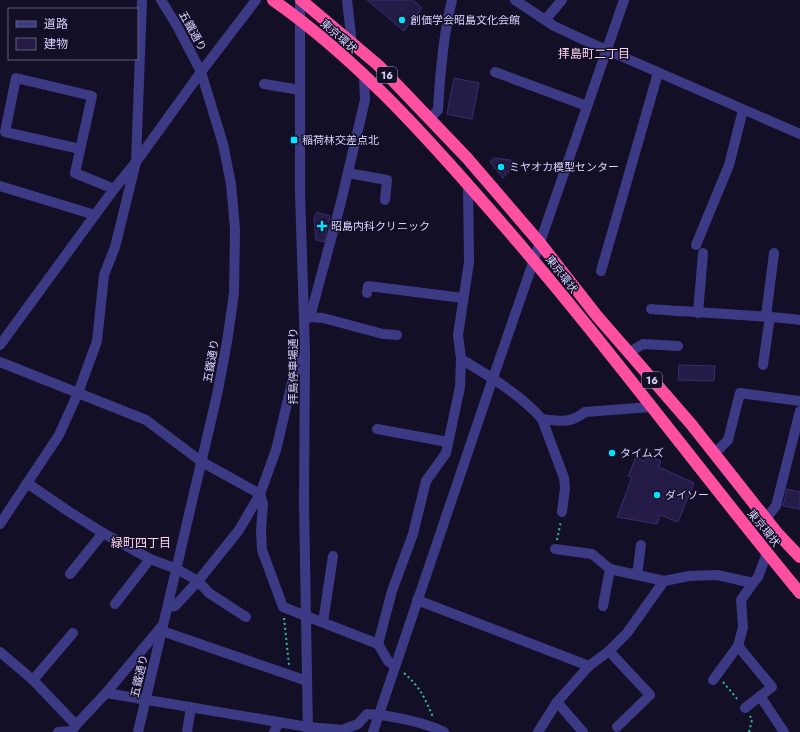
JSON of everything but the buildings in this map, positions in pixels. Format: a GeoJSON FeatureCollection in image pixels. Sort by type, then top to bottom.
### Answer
{"type":"FeatureCollection","features":[{"type":"Feature","properties":{"kind":"highway","name":"東京環状"},"geometry":{"type":"LineString","coordinates":[[273,0],[300,19],[364,75],[454,166],[534,260],[800,593]]}},
{"type":"Feature","properties":{"kind":"highway","name":"東京環状"},"geometry":{"type":"LineString","coordinates":[[300,0],[378,65],[467,158],[540,243],[597,316],[691,424],[766,518],[800,557]]}},
{"type":"Feature","properties":{"kind":"street"},"geometry":{"type":"LineString","coordinates":[[0,524],[59,435],[78,393],[97,341],[104,275],[115,247],[136,162],[142,0]]}},
{"type":"Feature","properties":{"kind":"street","name":"五鐵通り"},"geometry":{"type":"LineString","coordinates":[[138,732],[217,396],[234,293],[235,229],[232,184],[216,119],[201,72],[177,26],[161,0]]}},
{"type":"Feature","properties":{"kind":"street"},"geometry":{"type":"LineString","coordinates":[[0,345],[114,189],[136,162],[201,72],[256,0]]}},
{"type":"Feature","properties":{"kind":"street","name":"拝島停車場通り"},"geometry":{"type":"LineString","coordinates":[[300,0],[300,192],[307,318],[304,504],[308,729]]}},
{"type":"Feature","properties":{"kind":"street"},"geometry":{"type":"LineString","coordinates":[[347,0],[352,44]]}},
{"type":"Feature","properties":{"kind":"street"},"geometry":{"type":"LineString","coordinates":[[429,119],[438,110],[441,59],[452,0]]}},
{"type":"Feature","properties":{"kind":"street"},"geometry":{"type":"LineString","coordinates":[[516,0],[554,26],[658,73],[800,134]]}},
{"type":"Feature","properties":{"kind":"street"},"geometry":{"type":"LineString","coordinates":[[545,20],[562,0]]}},
{"type":"Feature","properties":{"kind":"street"},"geometry":{"type":"LineString","coordinates":[[373,732],[492,378],[624,0]]}},
{"type":"Feature","properties":{"kind":"street"},"geometry":{"type":"LineString","coordinates":[[495,72],[587,106]]}},
{"type":"Feature","properties":{"kind":"street"},"geometry":{"type":"LineString","coordinates":[[601,271],[658,73]]}},
{"type":"Feature","properties":{"kind":"street"},"geometry":{"type":"LineString","coordinates":[[364,75],[365,100],[348,173],[307,318],[323,318],[383,334],[397,335]]}},
{"type":"Feature","properties":{"kind":"street"},"geometry":{"type":"LineString","coordinates":[[80,150],[5,132],[16,78],[92,96],[75,173],[114,189]]}},
{"type":"Feature","properties":{"kind":"street"},"geometry":{"type":"LineString","coordinates":[[264,84],[300,90]]}},
{"type":"Feature","properties":{"kind":"street"},"geometry":{"type":"LineString","coordinates":[[696,245],[729,165],[743,110]]}},
{"type":"Feature","properties":{"kind":"street"},"geometry":{"type":"LineString","coordinates":[[348,173],[387,180],[385,200]]}},
{"type":"Feature","properties":{"kind":"street"},"geometry":{"type":"LineString","coordinates":[[378,644],[392,591],[413,534],[426,481],[446,453],[460,387],[461,359],[458,335],[469,262],[468,184]]}},
{"type":"Feature","properties":{"kind":"street"},"geometry":{"type":"LineString","coordinates":[[0,186],[95,215]]}},
{"type":"Feature","properties":{"kind":"street"},"geometry":{"type":"LineString","coordinates":[[698,313],[703,253]]}},
{"type":"Feature","properties":{"kind":"street"},"geometry":{"type":"LineString","coordinates":[[763,365],[774,253]]}},
{"type":"Feature","properties":{"kind":"street"},"geometry":{"type":"LineString","coordinates":[[366,293],[368,286],[463,298]]}},
{"type":"Feature","properties":{"kind":"street"},"geometry":{"type":"LineString","coordinates":[[651,309],[768,316],[800,320]]}},
{"type":"Feature","properties":{"kind":"street"},"geometry":{"type":"LineString","coordinates":[[628,353],[643,344],[678,346]]}},
{"type":"Feature","properties":{"kind":"street"},"geometry":{"type":"LineString","coordinates":[[168,607],[174,606],[198,581],[239,530],[260,494],[276,450],[294,374],[306,352]]}},
{"type":"Feature","properties":{"kind":"street"},"geometry":{"type":"LineString","coordinates":[[461,359],[492,378],[532,407],[542,419],[564,478],[565,488],[562,512]]}},
{"type":"Feature","properties":{"kind":"street"},"geometry":{"type":"LineString","coordinates":[[0,362],[146,420],[202,462],[260,494],[264,504],[261,531],[262,550],[283,607],[378,644],[388,661],[395,666]]}},
{"type":"Feature","properties":{"kind":"street"},"geometry":{"type":"LineString","coordinates":[[714,454],[728,440],[740,394],[800,401]]}},
{"type":"Feature","properties":{"kind":"street"},"geometry":{"type":"LineString","coordinates":[[542,419],[568,421],[585,412],[651,407]]}},
{"type":"Feature","properties":{"kind":"street"},"geometry":{"type":"LineString","coordinates":[[766,518],[776,506],[800,412]]}},
{"type":"Feature","properties":{"kind":"street"},"geometry":{"type":"LineString","coordinates":[[378,429],[448,442]]}},
{"type":"Feature","properties":{"kind":"street"},"geometry":{"type":"LineString","coordinates":[[27,483],[103,533],[150,559],[177,568],[198,581],[209,593],[246,617]]}},
{"type":"Feature","properties":{"kind":"street"},"geometry":{"type":"LineString","coordinates":[[70,574],[103,533]]}},
{"type":"Feature","properties":{"kind":"street"},"geometry":{"type":"LineString","coordinates":[[637,575],[641,545]]}},
{"type":"Feature","properties":{"kind":"street"},"geometry":{"type":"LineString","coordinates":[[555,549],[592,554],[610,569],[664,581],[689,576],[717,575],[753,583]]}},
{"type":"Feature","properties":{"kind":"street"},"geometry":{"type":"LineString","coordinates":[[713,680],[738,646],[743,627],[742,600],[758,577],[767,553]]}},
{"type":"Feature","properties":{"kind":"street"},"geometry":{"type":"LineString","coordinates":[[323,622],[334,556]]}},
{"type":"Feature","properties":{"kind":"street"},"geometry":{"type":"LineString","coordinates":[[116,604],[150,559]]}},
{"type":"Feature","properties":{"kind":"street"},"geometry":{"type":"LineString","coordinates":[[603,606],[610,569]]}},
{"type":"Feature","properties":{"kind":"street"},"geometry":{"type":"LineString","coordinates":[[538,732],[557,702],[589,666],[609,652],[627,633],[664,581]]}},
{"type":"Feature","properties":{"kind":"street"},"geometry":{"type":"LineString","coordinates":[[417,600],[589,666]]}},
{"type":"Feature","properties":{"kind":"street"},"geometry":{"type":"LineString","coordinates":[[58,732],[72,731],[163,628],[307,681]]}},
{"type":"Feature","properties":{"kind":"street"},"geometry":{"type":"LineString","coordinates":[[33,680],[73,633]]}},
{"type":"Feature","properties":{"kind":"street"},"geometry":{"type":"LineString","coordinates":[[738,646],[772,687],[745,708]]}},
{"type":"Feature","properties":{"kind":"street"},"geometry":{"type":"LineString","coordinates":[[0,652],[33,680],[76,725]]}},
{"type":"Feature","properties":{"kind":"street"},"geometry":{"type":"LineString","coordinates":[[609,652],[650,695],[617,727]]}},
{"type":"Feature","properties":{"kind":"street"},"geometry":{"type":"LineString","coordinates":[[106,693],[279,722],[308,729],[342,730],[358,724],[367,714],[379,714],[432,727],[441,731]]}},
{"type":"Feature","properties":{"kind":"street"},"geometry":{"type":"LineString","coordinates":[[760,696],[784,732]]}},
{"type":"Feature","properties":{"kind":"street"},"geometry":{"type":"LineString","coordinates":[[557,702],[583,732]]}},
{"type":"Feature","properties":{"kind":"street"},"geometry":{"type":"LineString","coordinates":[[187,732],[191,707]]}},
{"type":"Feature","properties":{"kind":"street"},"geometry":{"type":"LineString","coordinates":[[274,732],[279,722]]}},
{"type":"Feature","properties":{"kind":"path"},"geometry":{"type":"LineString","coordinates":[[555,549],[562,512]]}},
{"type":"Feature","properties":{"kind":"path"},"geometry":{"type":"LineString","coordinates":[[283,607],[290,676]]}},
{"type":"Feature","properties":{"kind":"path"},"geometry":{"type":"LineString","coordinates":[[395,666],[415,683],[423,693],[441,731]]}},
{"type":"Feature","properties":{"kind":"place","name":"創価学会昭島文化会館"},"geometry":{"type":"Point","coordinates":[402,20]}},
{"type":"Feature","properties":{"kind":"place","name":"稲荷林交差点北"},"geometry":{"type":"Point","coordinates":[294,140]}},
{"type":"Feature","properties":{"kind":"place","name":"ミヤオカ模型センター"},"geometry":{"type":"Point","coordinates":[501,167]}},
{"type":"Feature","properties":{"kind":"place","name":"昭島内科クリニック"},"geometry":{"type":"Point","coordinates":[322,226]}},
{"type":"Feature","properties":{"kind":"place","name":"タイムズ"},"geometry":{"type":"Point","coordinates":[612,453]}},
{"type":"Feature","properties":{"kind":"place","name":"ダイソー"},"geometry":{"type":"Point","coordinates":[657,495]}},
{"type":"Feature","properties":{"kind":"district","name":"拝島町二丁目"},"geometry":{"type":"Point","coordinates":[594,54]}},
{"type":"Feature","properties":{"kind":"district","name":"緑町四丁目"},"geometry":{"type":"Point","coordinates":[141,543]}}]}
